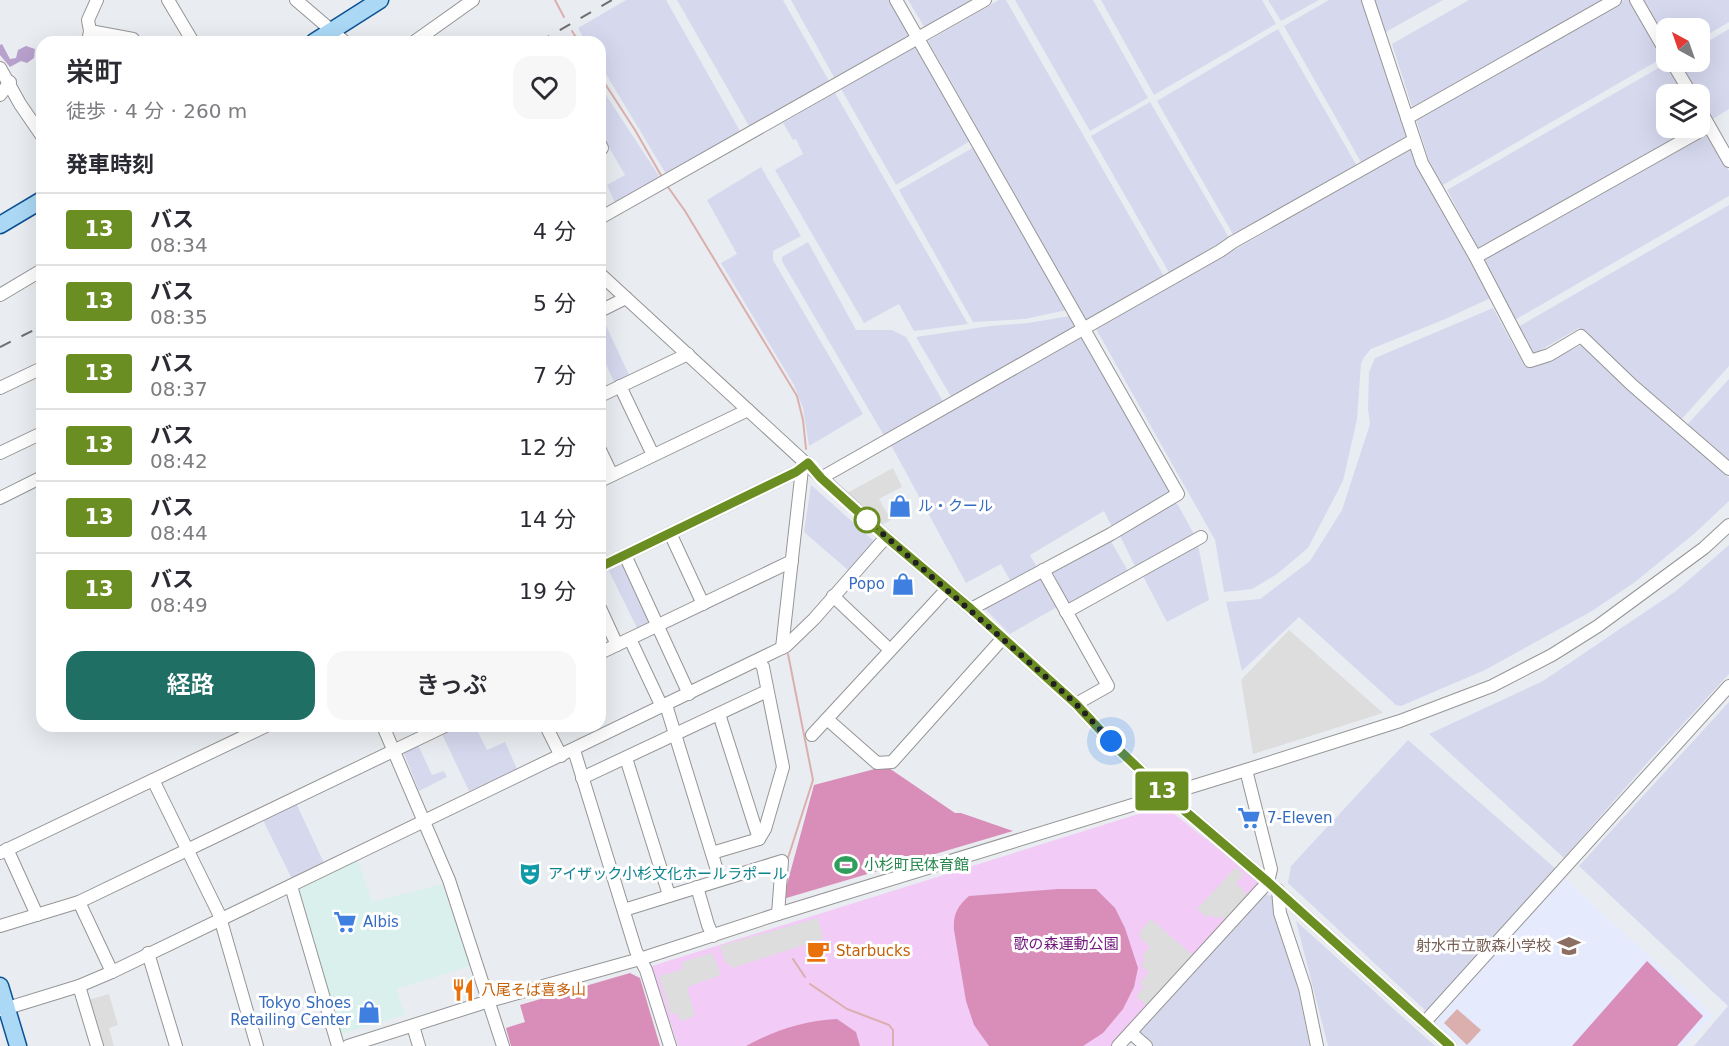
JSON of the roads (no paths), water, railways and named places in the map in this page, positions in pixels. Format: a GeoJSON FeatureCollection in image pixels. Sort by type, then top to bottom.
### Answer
{"type":"FeatureCollection","features":[{"type":"Feature","properties":{"kind":"main road"},"geometry":{"type":"LineString","coordinates":[[340,36],[380,0]]}},
{"type":"Feature","properties":{"kind":"main road"},"geometry":{"type":"LineString","coordinates":[[2,218],[36,203]]}},
{"type":"Feature","properties":{"kind":"main road"},"geometry":{"type":"LineString","coordinates":[[0,986],[3,1010],[18,1046]]}},
{"type":"Feature","properties":{"kind":"street"},"geometry":{"type":"LineString","coordinates":[[89,36],[88,20],[97,0]]}},
{"type":"Feature","properties":{"kind":"street"},"geometry":{"type":"LineString","coordinates":[[168,0],[189,36]]}},
{"type":"Feature","properties":{"kind":"street"},"geometry":{"type":"LineString","coordinates":[[296,0],[338,36]]}},
{"type":"Feature","properties":{"kind":"street"},"geometry":{"type":"LineString","coordinates":[[422,36],[473,0]]}},
{"type":"Feature","properties":{"kind":"street"},"geometry":{"type":"LineString","coordinates":[[896,0],[1178,494],[1112,534],[971,609]]}},
{"type":"Feature","properties":{"kind":"street"},"geometry":{"type":"LineString","coordinates":[[606,215],[985,0]]}},
{"type":"Feature","properties":{"kind":"street"},"geometry":{"type":"LineString","coordinates":[[1368,0],[1422,163],[1476,257],[1530,361],[1549,355],[1581,336],[1632,385],[1729,469]]}},
{"type":"Feature","properties":{"kind":"street"},"geometry":{"type":"LineString","coordinates":[[1407,118],[1615,0]]}},
{"type":"Feature","properties":{"kind":"street"},"geometry":{"type":"LineString","coordinates":[[1636,0],[1656,35]]}},
{"type":"Feature","properties":{"kind":"street"},"geometry":{"type":"LineString","coordinates":[[0,68],[36,127]]}},
{"type":"Feature","properties":{"kind":"street"},"geometry":{"type":"LineString","coordinates":[[0,96],[10,82]]}},
{"type":"Feature","properties":{"kind":"street"},"geometry":{"type":"LineString","coordinates":[[1710,128],[1729,161]]}},
{"type":"Feature","properties":{"kind":"street"},"geometry":{"type":"LineString","coordinates":[[1476,257],[1688,138]]}},
{"type":"Feature","properties":{"kind":"street"},"geometry":{"type":"LineString","coordinates":[[821,478],[1414,140]]}},
{"type":"Feature","properties":{"kind":"street"},"geometry":{"type":"LineString","coordinates":[[0,295],[36,274]]}},
{"type":"Feature","properties":{"kind":"street"},"geometry":{"type":"LineString","coordinates":[[606,280],[748,410],[805,466],[971,609],[1076,704],[1114,745],[1165,794],[1273,886],[1450,1046]]}},
{"type":"Feature","properties":{"kind":"street"},"geometry":{"type":"LineString","coordinates":[[606,308],[626,298]]}},
{"type":"Feature","properties":{"kind":"street"},"geometry":{"type":"LineString","coordinates":[[606,393],[688,354]]}},
{"type":"Feature","properties":{"kind":"street"},"geometry":{"type":"LineString","coordinates":[[0,388],[36,371]]}},
{"type":"Feature","properties":{"kind":"street"},"geometry":{"type":"LineString","coordinates":[[620,386],[653,455]]}},
{"type":"Feature","properties":{"kind":"street"},"geometry":{"type":"LineString","coordinates":[[606,478],[748,410]]}},
{"type":"Feature","properties":{"kind":"street"},"geometry":{"type":"LineString","coordinates":[[0,453],[36,436]]}},
{"type":"Feature","properties":{"kind":"street"},"geometry":{"type":"LineString","coordinates":[[606,462],[612,475]]}},
{"type":"Feature","properties":{"kind":"street"},"geometry":{"type":"LineString","coordinates":[[606,564],[805,466]]}},
{"type":"Feature","properties":{"kind":"street"},"geometry":{"type":"LineString","coordinates":[[782,648],[805,466]]}},
{"type":"Feature","properties":{"kind":"street"},"geometry":{"type":"LineString","coordinates":[[0,498],[36,480]]}},
{"type":"Feature","properties":{"kind":"street"},"geometry":{"type":"LineString","coordinates":[[348,1046],[489,1001],[640,959],[1400,721],[1492,686],[1552,655],[1598,626],[1704,548],[1729,525]]}},
{"type":"Feature","properties":{"kind":"street"},"geometry":{"type":"LineString","coordinates":[[670,532],[702,604]]}},
{"type":"Feature","properties":{"kind":"street"},"geometry":{"type":"LineString","coordinates":[[606,728],[664,706],[782,648],[813,619],[886,537]]}},
{"type":"Feature","properties":{"kind":"street"},"geometry":{"type":"LineString","coordinates":[[1066,612],[1201,537]]}},
{"type":"Feature","properties":{"kind":"street"},"geometry":{"type":"LineString","coordinates":[[625,555],[689,694]]}},
{"type":"Feature","properties":{"kind":"street"},"geometry":{"type":"LineString","coordinates":[[606,650],[792,561]]}},
{"type":"Feature","properties":{"kind":"street"},"geometry":{"type":"LineString","coordinates":[[1043,570],[1108,686],[1076,704]]}},
{"type":"Feature","properties":{"kind":"street"},"geometry":{"type":"LineString","coordinates":[[812,735],[947,589]]}},
{"type":"Feature","properties":{"kind":"street"},"geometry":{"type":"LineString","coordinates":[[833,596],[890,650]]}},
{"type":"Feature","properties":{"kind":"street"},"geometry":{"type":"LineString","coordinates":[[606,621],[617,645]]}},
{"type":"Feature","properties":{"kind":"street"},"geometry":{"type":"LineString","coordinates":[[827,718],[877,763],[892,762],[1003,638]]}},
{"type":"Feature","properties":{"kind":"street"},"geometry":{"type":"LineString","coordinates":[[630,639],[676,735],[720,880]]}},
{"type":"Feature","properties":{"kind":"street"},"geometry":{"type":"LineString","coordinates":[[712,853],[759,839],[765,829],[783,767],[763,667],[758,660]]}},
{"type":"Feature","properties":{"kind":"street"},"geometry":{"type":"LineString","coordinates":[[1424,1023],[1729,686]]}},
{"type":"Feature","properties":{"kind":"street"},"geometry":{"type":"LineString","coordinates":[[582,778],[767,691]]}},
{"type":"Feature","properties":{"kind":"street"},"geometry":{"type":"LineString","coordinates":[[719,714],[759,839]]}},
{"type":"Feature","properties":{"kind":"street"},"geometry":{"type":"LineString","coordinates":[[37,915],[3,851],[253,732]]}},
{"type":"Feature","properties":{"kind":"street"},"geometry":{"type":"LineString","coordinates":[[386,732],[449,880],[503,1046]]}},
{"type":"Feature","properties":{"kind":"street"},"geometry":{"type":"LineString","coordinates":[[0,926],[79,902],[433,732]]}},
{"type":"Feature","properties":{"kind":"street"},"geometry":{"type":"LineString","coordinates":[[549,732],[561,756]]}},
{"type":"Feature","properties":{"kind":"street"},"geometry":{"type":"LineString","coordinates":[[3,1010],[79,986],[112,972],[574,750],[596,732]]}},
{"type":"Feature","properties":{"kind":"street"},"geometry":{"type":"LineString","coordinates":[[574,750],[670,1046]]}},
{"type":"Feature","properties":{"kind":"street"},"geometry":{"type":"LineString","coordinates":[[626,758],[669,895]]}},
{"type":"Feature","properties":{"kind":"street"},"geometry":{"type":"LineString","coordinates":[[1246,770],[1271,869],[1273,886],[1305,988],[1317,1046]]}},
{"type":"Feature","properties":{"kind":"street"},"geometry":{"type":"LineString","coordinates":[[153,780],[219,914],[257,1046]]}},
{"type":"Feature","properties":{"kind":"street"},"geometry":{"type":"LineString","coordinates":[[624,910],[782,861],[778,914]]}},
{"type":"Feature","properties":{"kind":"street"},"geometry":{"type":"LineString","coordinates":[[291,886],[338,1046]]}},
{"type":"Feature","properties":{"kind":"street"},"geometry":{"type":"LineString","coordinates":[[697,886],[713,936]]}},
{"type":"Feature","properties":{"kind":"street"},"geometry":{"type":"LineString","coordinates":[[1118,1046],[1273,886]]}},
{"type":"Feature","properties":{"kind":"street"},"geometry":{"type":"LineString","coordinates":[[79,902],[112,972]]}},
{"type":"Feature","properties":{"kind":"street"},"geometry":{"type":"LineString","coordinates":[[148,953],[176,1046]]}},
{"type":"Feature","properties":{"kind":"street"},"geometry":{"type":"LineString","coordinates":[[79,986],[97,1046]]}},
{"type":"Feature","properties":{"kind":"street"},"geometry":{"type":"LineString","coordinates":[[413,1026],[419,1046]]}},
{"type":"Feature","properties":{"kind":"street"},"geometry":{"type":"LineString","coordinates":[[1131,1033],[1146,1046]]}},
{"type":"Feature","properties":{"kind":"waterway"},"geometry":{"type":"LineString","coordinates":[[555,0],[564,17]]}},
{"type":"Feature","properties":{"kind":"waterway"},"geometry":{"type":"LineString","coordinates":[[572,31],[575,36]]}},
{"type":"Feature","properties":{"kind":"waterway"},"geometry":{"type":"LineString","coordinates":[[606,85],[662,177]]}},
{"type":"Feature","properties":{"kind":"waterway"},"geometry":{"type":"LineString","coordinates":[[668,187],[685,211],[797,396],[803,420],[806,449]]}},
{"type":"Feature","properties":{"kind":"waterway"},"geometry":{"type":"LineString","coordinates":[[787,861],[813,780],[788,654]]}},
{"type":"Feature","properties":{"kind":"waterway"},"geometry":{"type":"LineString","coordinates":[[793,959],[805,977]]}},
{"type":"Feature","properties":{"kind":"waterway"},"geometry":{"type":"LineString","coordinates":[[810,984],[847,1009],[889,1025],[893,1030],[893,1046]]}},
{"type":"Feature","properties":{"kind":"railway"},"geometry":{"type":"LineString","coordinates":[[549,36],[612,0]]}},
{"type":"Feature","properties":{"kind":"railway"},"geometry":{"type":"LineString","coordinates":[[0,347],[36,329]]}},
{"type":"Feature","properties":{"kind":"place","name":"ル・クール"},"geometry":{"type":"Point","coordinates":[900,506]}},
{"type":"Feature","properties":{"kind":"place","name":"Popo"},"geometry":{"type":"Point","coordinates":[903,584]}},
{"type":"Feature","properties":{"kind":"place","name":"7-Eleven"},"geometry":{"type":"Point","coordinates":[1249,818]}},
{"type":"Feature","properties":{"kind":"place","name":"小杉町民体育館"},"geometry":{"type":"Point","coordinates":[846,865]}},
{"type":"Feature","properties":{"kind":"place","name":"アイザック小杉文化ホールラポール"},"geometry":{"type":"Point","coordinates":[530,874]}},
{"type":"Feature","properties":{"kind":"place","name":"Albis"},"geometry":{"type":"Point","coordinates":[345,922]}},
{"type":"Feature","properties":{"kind":"place","name":"射水市立歌森小学校"},"geometry":{"type":"Point","coordinates":[1569,946]}},
{"type":"Feature","properties":{"kind":"place","name":"Starbucks"},"geometry":{"type":"Point","coordinates":[818,951]}},
{"type":"Feature","properties":{"kind":"place","name":"八尾そば喜多山"},"geometry":{"type":"Point","coordinates":[463,990]}},
{"type":"Feature","properties":{"kind":"place","name":"Tokyo Shoes Retailing Center"},"geometry":{"type":"Point","coordinates":[369,1012]}},
{"type":"Feature","properties":{"kind":"park label","name":"歌の森運動公園"},"geometry":{"type":"Point","coordinates":[1066,944]}}]}
